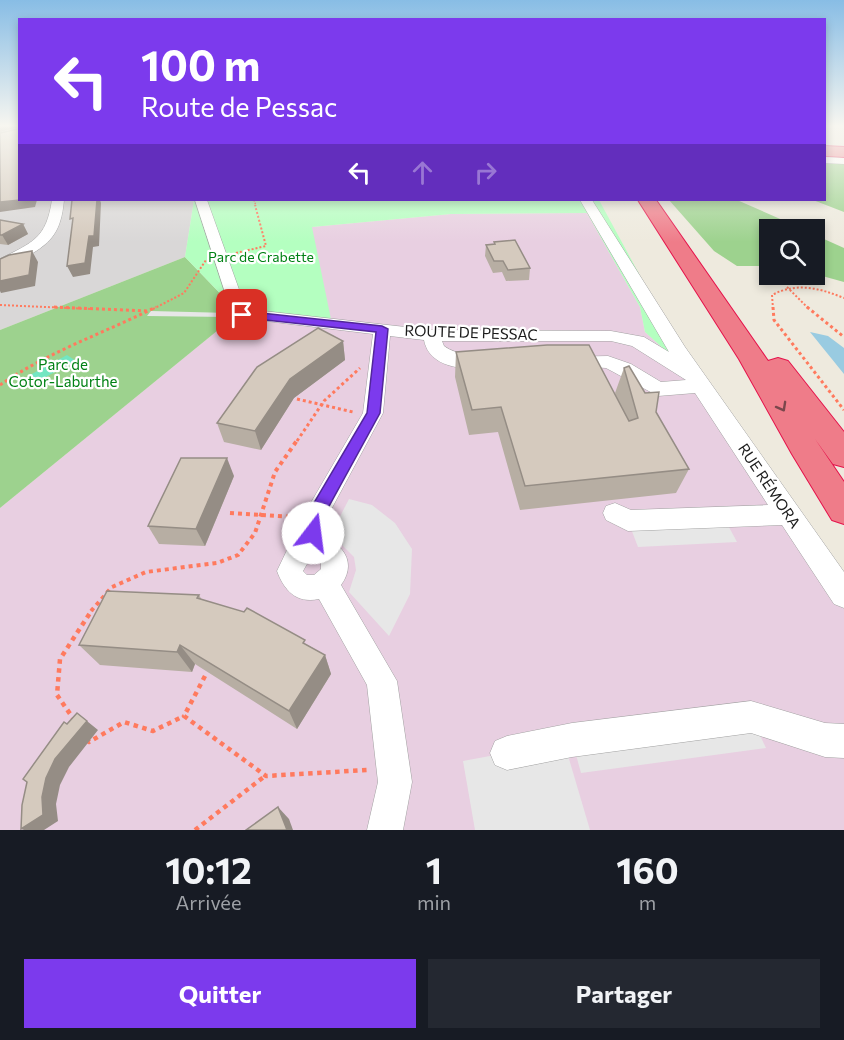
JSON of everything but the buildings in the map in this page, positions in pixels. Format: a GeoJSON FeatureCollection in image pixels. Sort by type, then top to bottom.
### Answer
{"type":"FeatureCollection","features":[{"type":"Feature","properties":{"kind":"highway"},"geometry":{"type":"LineString","coordinates":[[648,201],[688,243],[844,455]]}},
{"type":"Feature","properties":{"kind":"highway"},"geometry":{"type":"LineString","coordinates":[[648,201],[753,359],[803,446],[844,510]]}},
{"type":"Feature","properties":{"kind":"street"},"geometry":{"type":"LineString","coordinates":[[0,265],[21,253],[50,250],[54,246],[54,242],[45,237],[54,225],[58,201]]}},
{"type":"Feature","properties":{"kind":"street"},"geometry":{"type":"LineString","coordinates":[[201,201],[220,257]]}},
{"type":"Feature","properties":{"kind":"street","name":"RUE RÉMORA"},"geometry":{"type":"LineString","coordinates":[[587,201],[614,250],[698,381],[844,595]]}},
{"type":"Feature","properties":{"kind":"street","name":"ROUTE DE PESSAC"},"geometry":{"type":"LineString","coordinates":[[220,257],[238,313],[432,335],[611,336],[638,341],[698,381]]}},
{"type":"Feature","properties":{"kind":"street"},"geometry":{"type":"LineString","coordinates":[[382,329],[372,415],[314,518],[313,548],[304,551],[292,563],[290,571],[297,585],[305,588],[314,589],[326,584],[382,681],[395,782],[385,830]]}},
{"type":"Feature","properties":{"kind":"street"},"geometry":{"type":"LineString","coordinates":[[432,335],[435,349],[450,360],[506,361]]}},
{"type":"Feature","properties":{"kind":"street"},"geometry":{"type":"LineString","coordinates":[[554,361],[608,362],[624,368],[658,389],[698,381]]}},
{"type":"Feature","properties":{"kind":"street"},"geometry":{"type":"LineString","coordinates":[[615,513],[628,520],[788,514]]}},
{"type":"Feature","properties":{"kind":"street"},"geometry":{"type":"LineString","coordinates":[[507,753],[572,740],[751,717],[825,740],[844,741]]}},
{"type":"Feature","properties":{"kind":"path"},"geometry":{"type":"LineString","coordinates":[[0,385],[53,354],[151,311],[184,293],[204,261],[266,246],[254,201]]}},
{"type":"Feature","properties":{"kind":"path"},"geometry":{"type":"LineString","coordinates":[[786,286],[844,337]]}},
{"type":"Feature","properties":{"kind":"path"},"geometry":{"type":"LineString","coordinates":[[844,298],[819,288],[786,286],[772,295],[774,320],[844,410]]}},
{"type":"Feature","properties":{"kind":"path"},"geometry":{"type":"LineString","coordinates":[[0,305],[151,311]]}},
{"type":"Feature","properties":{"kind":"path"},"geometry":{"type":"LineString","coordinates":[[76,723],[57,694],[60,659],[92,609],[112,587],[146,572],[217,563],[238,555],[255,533],[275,472],[320,406],[358,369],[379,362]]}},
{"type":"Feature","properties":{"kind":"path"},"geometry":{"type":"LineString","coordinates":[[297,399],[320,406],[372,415]]}},
{"type":"Feature","properties":{"kind":"path"},"geometry":{"type":"LineString","coordinates":[[230,513],[314,518]]}},
{"type":"Feature","properties":{"kind":"path"},"geometry":{"type":"LineString","coordinates":[[83,732],[89,742],[124,722],[153,731],[184,716],[206,676]]}},
{"type":"Feature","properties":{"kind":"path"},"geometry":{"type":"LineString","coordinates":[[184,716],[266,776]]}},
{"type":"Feature","properties":{"kind":"path"},"geometry":{"type":"LineString","coordinates":[[195,830],[266,776],[393,768]]}},
{"type":"Feature","properties":{"kind":"shaded area"},"geometry":{"type":"Polygon","coordinates":[[[0,165],[18,165],[18,201],[194,201],[185,257],[0,330],[0,165]]]}},
{"type":"Feature","properties":{"kind":"shaded area"},"geometry":{"type":"Polygon","coordinates":[[[587,213],[640,307],[645,332],[695,377],[844,595],[844,830],[0,830],[0,508],[239,313],[312,227],[451,214],[587,213]]]}},
{"type":"Feature","properties":{"kind":"shaded area"},"geometry":{"type":"Polygon","coordinates":[[[151,311],[230,313],[228,317],[147,316],[151,311]]]}},
{"type":"Feature","properties":{"kind":"shaded area"},"geometry":{"type":"Polygon","coordinates":[[[349,499],[372,505],[395,523],[412,549],[410,594],[389,636],[349,592],[356,570],[354,557],[331,534],[349,499]]]}},
{"type":"Feature","properties":{"kind":"shaded area"},"geometry":{"type":"Polygon","coordinates":[[[723,516],[737,542],[638,547],[628,521],[723,516]]]}},
{"type":"Feature","properties":{"kind":"shaded area"},"geometry":{"type":"Polygon","coordinates":[[[751,717],[766,748],[581,773],[572,740],[751,717]]]}},
{"type":"Feature","properties":{"kind":"shaded area"},"geometry":{"type":"Polygon","coordinates":[[[564,742],[590,830],[475,830],[463,761],[564,742]]]}},
{"type":"Feature","properties":{"kind":"green space"},"geometry":{"type":"Polygon","coordinates":[[[826,165],[844,165],[844,212],[816,201],[826,201],[826,165]]]}},
{"type":"Feature","properties":{"kind":"green space","name":"Parc de Crabette"},"geometry":{"type":"Polygon","coordinates":[[[194,201],[600,201],[695,377],[645,332],[640,307],[587,213],[451,214],[312,227],[332,324],[239,313],[185,257],[194,201]]]}},
{"type":"Feature","properties":{"kind":"green space"},"geometry":{"type":"Polygon","coordinates":[[[670,201],[739,201],[780,219],[759,219],[759,266],[737,266],[714,251],[670,201]]]}},
{"type":"Feature","properties":{"kind":"green space"},"geometry":{"type":"Polygon","coordinates":[[[825,239],[844,248],[844,282],[825,277],[825,239]]]}},
{"type":"Feature","properties":{"kind":"green space","name":"Parc de Cotor-Laburthe"},"geometry":{"type":"Polygon","coordinates":[[[185,257],[239,313],[0,508],[0,330],[185,257]]]}},
{"type":"Feature","properties":{"kind":"green space"},"geometry":{"type":"Polygon","coordinates":[[[67,355],[76,361],[36,382],[28,376],[67,355]]]}},
{"type":"Feature","properties":{"kind":"water"},"geometry":{"type":"Polygon","coordinates":[[[810,332],[828,336],[844,348],[844,374],[810,332]]]}},
{"type":"Feature","properties":{"kind":"route"},"geometry":{"type":"LineString","coordinates":[[242,315],[382,329],[373,413],[314,518],[313,533]]}}]}
